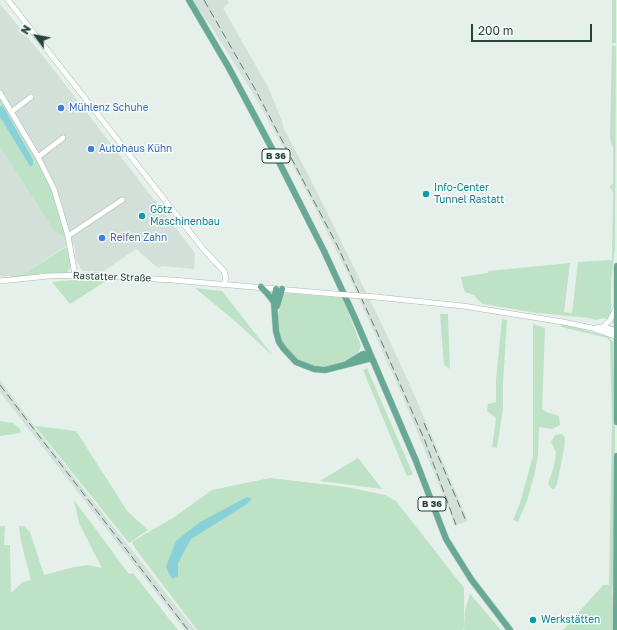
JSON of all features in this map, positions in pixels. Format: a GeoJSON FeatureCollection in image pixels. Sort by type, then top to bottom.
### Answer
{"type":"FeatureCollection","features":[{"type":"Feature","properties":{"kind":"main road","name":"B 36"},"geometry":{"type":"LineString","coordinates":[[189,0],[229,68],[324,250],[364,338],[416,461],[446,538],[471,579],[510,630]]}},
{"type":"Feature","properties":{"kind":"main road"},"geometry":{"type":"LineString","coordinates":[[617,266],[617,422]]}},
{"type":"Feature","properties":{"kind":"main road"},"geometry":{"type":"LineString","coordinates":[[261,287],[274,302],[276,311]]}},
{"type":"Feature","properties":{"kind":"main road"},"geometry":{"type":"LineString","coordinates":[[274,302],[279,289]]}},
{"type":"Feature","properties":{"kind":"main road"},"geometry":{"type":"LineString","coordinates":[[279,289],[276,311],[276,332],[279,342],[289,356],[296,362],[314,369],[325,370],[371,356]]}},
{"type":"Feature","properties":{"kind":"main road"},"geometry":{"type":"LineString","coordinates":[[358,356],[364,338]]}},
{"type":"Feature","properties":{"kind":"main road"},"geometry":{"type":"LineString","coordinates":[[345,365],[362,354],[371,356]]}},
{"type":"Feature","properties":{"kind":"main road"},"geometry":{"type":"LineString","coordinates":[[616,630],[617,456]]}},
{"type":"Feature","properties":{"kind":"street"},"geometry":{"type":"LineString","coordinates":[[8,0],[204,250],[222,269],[224,284]]}},
{"type":"Feature","properties":{"kind":"street"},"geometry":{"type":"LineString","coordinates":[[0,93],[38,157],[54,189],[68,236],[75,275]]}},
{"type":"Feature","properties":{"kind":"street"},"geometry":{"type":"LineString","coordinates":[[11,112],[31,97]]}},
{"type":"Feature","properties":{"kind":"street"},"geometry":{"type":"LineString","coordinates":[[38,157],[63,138]]}},
{"type":"Feature","properties":{"kind":"street"},"geometry":{"type":"LineString","coordinates":[[68,236],[122,200]]}},
{"type":"Feature","properties":{"kind":"street","name":"Rastatter Straße"},"geometry":{"type":"LineString","coordinates":[[0,281],[40,276],[75,275],[130,277],[224,284],[463,306],[592,328]]}},
{"type":"Feature","properties":{"kind":"street"},"geometry":{"type":"LineString","coordinates":[[603,327],[610,320],[616,308]]}},
{"type":"Feature","properties":{"kind":"street"},"geometry":{"type":"LineString","coordinates":[[592,328],[603,327],[617,334]]}},
{"type":"Feature","properties":{"kind":"street"},"geometry":{"type":"LineString","coordinates":[[592,328],[617,334]]}},
{"type":"Feature","properties":{"kind":"shaded area"},"geometry":{"type":"Polygon","coordinates":[[[192,0],[227,0],[229,3],[223,8],[268,87],[283,127],[315,188],[387,335],[468,521],[454,526],[450,512],[405,402],[348,274],[283,146],[254,95],[207,20],[205,21],[192,0]]]}},
{"type":"Feature","properties":{"kind":"shaded area"},"geometry":{"type":"Polygon","coordinates":[[[0,4],[47,61],[195,253],[194,269],[163,266],[158,268],[136,249],[104,271],[82,271],[76,260],[74,245],[66,246],[24,274],[0,277],[0,4]]]}},
{"type":"Feature","properties":{"kind":"shaded area"},"geometry":{"type":"Polygon","coordinates":[[[0,380],[37,430],[195,630],[185,630],[0,392],[0,380]]]}},
{"type":"Feature","properties":{"kind":"green space"},"geometry":{"type":"Polygon","coordinates":[[[612,0],[616,0],[616,43],[612,43],[612,0]]]}},
{"type":"Feature","properties":{"kind":"green space"},"geometry":{"type":"Polygon","coordinates":[[[612,45],[616,46],[615,247],[611,281],[611,315],[608,320],[605,318],[595,320],[590,318],[537,313],[483,304],[474,295],[465,292],[461,277],[488,273],[488,271],[570,263],[564,312],[572,313],[578,262],[612,260],[613,192],[610,187],[613,183],[613,147],[610,137],[612,45]]]}},
{"type":"Feature","properties":{"kind":"green space"},"geometry":{"type":"Polygon","coordinates":[[[0,96],[43,170],[52,191],[65,230],[64,237],[54,230],[0,146],[0,96]]]}},
{"type":"Feature","properties":{"kind":"green space"},"geometry":{"type":"Polygon","coordinates":[[[66,247],[68,248],[71,266],[67,273],[42,273],[10,278],[10,276],[24,274],[66,247]]]}},
{"type":"Feature","properties":{"kind":"green space"},"geometry":{"type":"Polygon","coordinates":[[[73,280],[106,281],[70,304],[52,282],[73,280]]]}},
{"type":"Feature","properties":{"kind":"green space"},"geometry":{"type":"Polygon","coordinates":[[[195,288],[222,291],[273,356],[235,321],[195,288]]]}},
{"type":"Feature","properties":{"kind":"green space"},"geometry":{"type":"Polygon","coordinates":[[[288,293],[343,298],[361,346],[358,354],[349,361],[320,368],[297,360],[285,347],[279,333],[278,315],[284,294],[288,293]]]}},
{"type":"Feature","properties":{"kind":"green space"},"geometry":{"type":"Polygon","coordinates":[[[440,314],[448,314],[450,369],[444,365],[440,314]]]}},
{"type":"Feature","properties":{"kind":"green space"},"geometry":{"type":"Polygon","coordinates":[[[502,319],[507,320],[503,408],[497,448],[492,447],[496,418],[487,411],[488,404],[496,402],[496,380],[502,319]]]}},
{"type":"Feature","properties":{"kind":"green space"},"geometry":{"type":"Polygon","coordinates":[[[533,324],[545,328],[542,409],[546,412],[559,416],[560,425],[552,429],[539,427],[538,456],[534,476],[527,501],[518,522],[513,520],[520,503],[533,456],[533,324]]]}},
{"type":"Feature","properties":{"kind":"green space"},"geometry":{"type":"Polygon","coordinates":[[[561,324],[607,336],[613,343],[615,427],[614,570],[612,591],[614,630],[563,630],[603,585],[609,585],[612,422],[610,342],[608,338],[561,327],[561,324]]]}},
{"type":"Feature","properties":{"kind":"green space"},"geometry":{"type":"Polygon","coordinates":[[[367,368],[413,474],[407,476],[363,370],[367,368]]]}},
{"type":"Feature","properties":{"kind":"green space"},"geometry":{"type":"Polygon","coordinates":[[[0,421],[13,423],[21,431],[20,433],[0,436],[0,421]]]}},
{"type":"Feature","properties":{"kind":"green space"},"geometry":{"type":"Polygon","coordinates":[[[35,426],[76,431],[128,512],[148,530],[129,543],[35,426]]]}},
{"type":"Feature","properties":{"kind":"green space"},"geometry":{"type":"Polygon","coordinates":[[[562,434],[565,437],[564,449],[557,484],[555,488],[552,489],[548,484],[554,466],[556,452],[551,442],[555,435],[562,434]]]}},
{"type":"Feature","properties":{"kind":"green space"},"geometry":{"type":"Polygon","coordinates":[[[358,458],[382,489],[320,481],[358,458]]]}},
{"type":"Feature","properties":{"kind":"green space"},"geometry":{"type":"Polygon","coordinates":[[[270,478],[346,487],[385,495],[396,501],[464,588],[463,630],[197,630],[132,542],[173,518],[212,490],[270,478]]]}},
{"type":"Feature","properties":{"kind":"green space"},"geometry":{"type":"Polygon","coordinates":[[[74,500],[129,574],[133,573],[178,630],[0,630],[0,526],[5,526],[4,545],[10,545],[11,593],[23,582],[31,580],[21,542],[19,526],[24,526],[30,532],[44,575],[88,565],[102,568],[79,523],[74,500]]]}},
{"type":"Feature","properties":{"kind":"green space"},"geometry":{"type":"Polygon","coordinates":[[[470,594],[501,630],[464,630],[465,610],[470,594]]]}},
{"type":"Feature","properties":{"kind":"water"},"geometry":{"type":"Polygon","coordinates":[[[0,106],[3,106],[33,160],[32,166],[30,166],[0,117],[0,106]]]}},
{"type":"Feature","properties":{"kind":"water"},"geometry":{"type":"Polygon","coordinates":[[[247,497],[252,499],[247,504],[191,539],[178,563],[178,576],[172,579],[166,567],[176,541],[200,522],[247,497]]]}},
{"type":"Feature","properties":{"kind":"railway"},"geometry":{"type":"LineString","coordinates":[[204,0],[255,89],[337,245],[425,441],[456,525]]}},
{"type":"Feature","properties":{"kind":"railway"},"geometry":{"type":"LineString","coordinates":[[0,385],[188,630]]}},
{"type":"Feature","properties":{"kind":"railway"},"geometry":{"type":"LineString","coordinates":[[424,423],[466,521]]}},
{"type":"Feature","properties":{"kind":"place","name":"Mühlenz Schuhe"},"geometry":{"type":"Point","coordinates":[61,108]}},
{"type":"Feature","properties":{"kind":"place","name":"Autohaus Kühn"},"geometry":{"type":"Point","coordinates":[91,149]}},
{"type":"Feature","properties":{"kind":"place","name":"Info-Center Tunnel Rastatt"},"geometry":{"type":"Point","coordinates":[426,194]}},
{"type":"Feature","properties":{"kind":"place","name":"Götz Maschinenbau"},"geometry":{"type":"Point","coordinates":[142,216]}},
{"type":"Feature","properties":{"kind":"place","name":"Reifen Zahn"},"geometry":{"type":"Point","coordinates":[102,238]}},
{"type":"Feature","properties":{"kind":"place","name":"Werkstätten"},"geometry":{"type":"Point","coordinates":[533,620]}}]}
